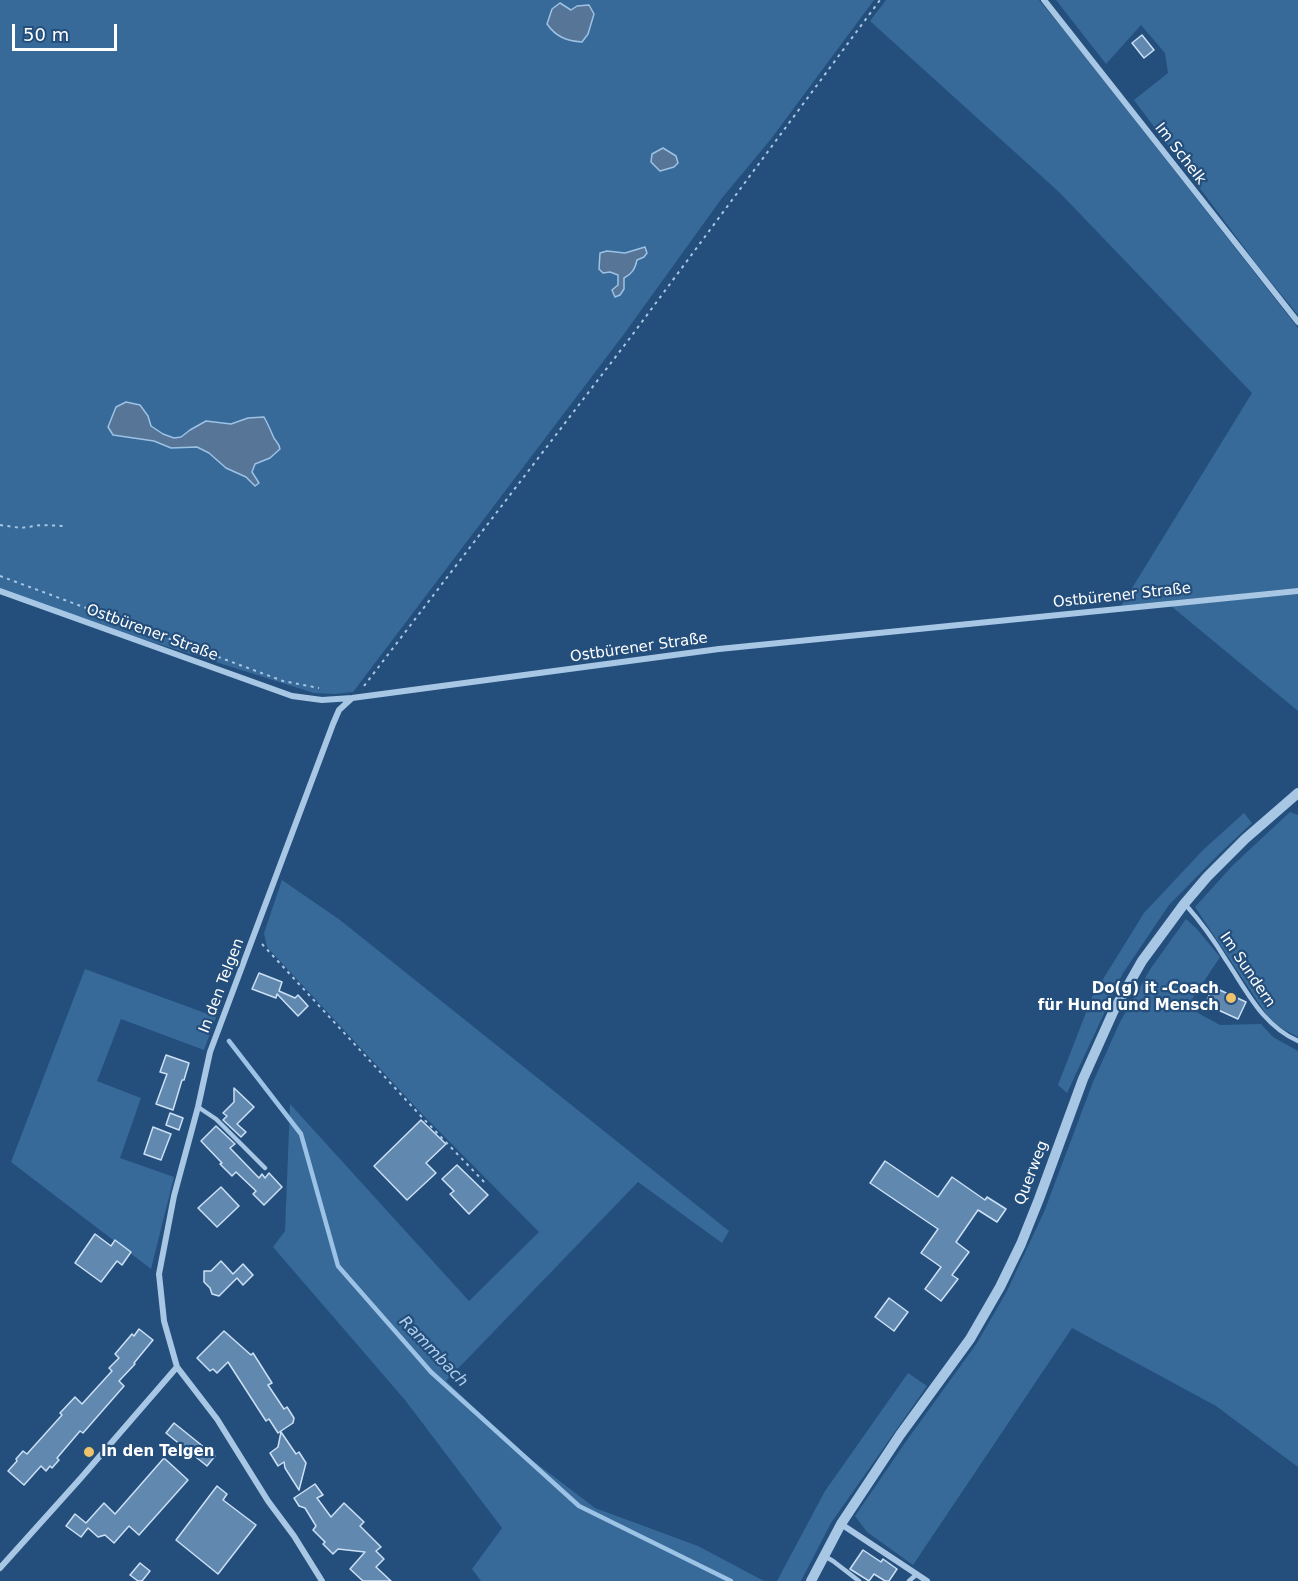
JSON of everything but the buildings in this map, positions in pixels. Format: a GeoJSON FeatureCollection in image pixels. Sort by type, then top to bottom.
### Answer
{"type":"FeatureCollection","features":[{"type":"Feature","properties":{"kind":"street","name":"Im Schelk"},"geometry":{"type":"LineString","coordinates":[[1044,0],[1298,322]]}},
{"type":"Feature","properties":{"kind":"street","name":"Ostbürener Straße"},"geometry":{"type":"LineString","coordinates":[[0,591],[292,696],[322,700],[352,698],[719,649],[1298,591]]}},
{"type":"Feature","properties":{"kind":"street","name":"In den Telgen"},"geometry":{"type":"LineString","coordinates":[[322,1581],[294,1536],[268,1501],[217,1419],[177,1367],[164,1322],[159,1274],[174,1196],[210,1052],[333,724],[339,710],[352,698]]}},
{"type":"Feature","properties":{"kind":"street","name":"Querweg"},"geometry":{"type":"LineString","coordinates":[[811,1581],[841,1524],[900,1436],[970,1339],[1000,1287],[1026,1233],[1083,1079],[1114,1010],[1142,961],[1207,877],[1245,839],[1298,793]]}},
{"type":"Feature","properties":{"kind":"street"},"geometry":{"type":"LineString","coordinates":[[0,1569],[177,1367]]}},
{"type":"Feature","properties":{"kind":"street"},"geometry":{"type":"LineString","coordinates":[[841,1524],[927,1581]]}},
{"type":"Feature","properties":{"kind":"lane","name":"Im Sundern"},"geometry":{"type":"LineString","coordinates":[[1184,904],[1224,956],[1261,1014],[1273,1026],[1298,1041]]}},
{"type":"Feature","properties":{"kind":"lane"},"geometry":{"type":"LineString","coordinates":[[198,1107],[216,1119],[266,1168]]}},
{"type":"Feature","properties":{"kind":"lane"},"geometry":{"type":"LineString","coordinates":[[823,1555],[833,1560],[859,1581]]}},
{"type":"Feature","properties":{"kind":"lane"},"geometry":{"type":"LineString","coordinates":[[909,1581],[917,1574]]}},
{"type":"Feature","properties":{"kind":"path"},"geometry":{"type":"LineString","coordinates":[[352,698],[379,667],[630,338],[880,0]]}},
{"type":"Feature","properties":{"kind":"path"},"geometry":{"type":"LineString","coordinates":[[0,525],[21,528],[40,525],[64,526]]}},
{"type":"Feature","properties":{"kind":"path"},"geometry":{"type":"LineString","coordinates":[[0,576],[283,681],[329,690]]}},
{"type":"Feature","properties":{"kind":"path"},"geometry":{"type":"LineString","coordinates":[[254,936],[487,1185]]}},
{"type":"Feature","properties":{"kind":"shaded area"},"geometry":{"type":"Polygon","coordinates":[[[0,0],[874,0],[771,139],[722,198],[624,334],[353,692],[335,694],[314,693],[108,628],[0,589],[0,0]]]}},
{"type":"Feature","properties":{"kind":"shaded area"},"geometry":{"type":"Polygon","coordinates":[[[886,0],[1039,0],[1298,328],[1298,588],[1121,606],[1252,393],[1059,192],[870,21],[886,0]]]}},
{"type":"Feature","properties":{"kind":"shaded area"},"geometry":{"type":"Polygon","coordinates":[[[1056,0],[1298,0],[1298,315],[1258,266],[1134,100],[1168,73],[1165,53],[1141,25],[1106,64],[1056,0]]]}},
{"type":"Feature","properties":{"kind":"shaded area"},"geometry":{"type":"Polygon","coordinates":[[[560,3],[571,10],[577,6],[589,5],[594,14],[588,34],[582,42],[562,38],[547,24],[552,9],[560,3]]]}},
{"type":"Feature","properties":{"kind":"shaded area"},"geometry":{"type":"Polygon","coordinates":[[[663,148],[676,156],[678,163],[674,167],[660,171],[651,162],[652,154],[663,148]]]}},
{"type":"Feature","properties":{"kind":"shaded area"},"geometry":{"type":"Polygon","coordinates":[[[645,247],[647,253],[637,260],[633,271],[624,278],[624,289],[620,295],[615,297],[612,290],[618,285],[618,275],[610,272],[603,273],[599,269],[600,253],[607,251],[625,253],[645,247]]]}},
{"type":"Feature","properties":{"kind":"shaded area"},"geometry":{"type":"Polygon","coordinates":[[[126,402],[140,405],[148,416],[151,426],[174,438],[181,437],[206,421],[231,424],[248,418],[264,417],[280,449],[270,458],[255,464],[252,472],[259,483],[255,486],[246,477],[226,468],[209,453],[197,447],[171,448],[154,441],[113,435],[108,427],[116,407],[126,402]]]}},
{"type":"Feature","properties":{"kind":"shaded area"},"geometry":{"type":"Polygon","coordinates":[[[1298,594],[1298,711],[1171,606],[1298,594]]]}},
{"type":"Feature","properties":{"kind":"shaded area"},"geometry":{"type":"Polygon","coordinates":[[[1290,812],[1298,815],[1298,1037],[1279,1027],[1268,1017],[1195,907],[1233,865],[1290,812]]]}},
{"type":"Feature","properties":{"kind":"shaded area"},"geometry":{"type":"Polygon","coordinates":[[[1244,813],[1252,823],[1169,905],[1123,973],[1067,1093],[1058,1085],[1092,997],[1144,913],[1203,850],[1244,813]]]}},
{"type":"Feature","properties":{"kind":"shaded area"},"geometry":{"type":"Polygon","coordinates":[[[282,880],[340,920],[729,1231],[722,1243],[638,1182],[446,1381],[519,1450],[595,1508],[698,1546],[764,1581],[481,1581],[472,1569],[502,1528],[405,1400],[273,1247],[285,1231],[290,1104],[469,1301],[539,1232],[422,1114],[267,947],[264,933],[282,880]]]}},
{"type":"Feature","properties":{"kind":"shaded area"},"geometry":{"type":"Polygon","coordinates":[[[1186,919],[1220,957],[1187,1007],[1220,1025],[1261,1024],[1273,1037],[1298,1051],[1298,1467],[1216,1406],[1072,1328],[913,1565],[867,1532],[855,1516],[977,1343],[1007,1291],[1044,1212],[1093,1082],[1120,1022],[1151,968],[1186,919]]]}},
{"type":"Feature","properties":{"kind":"shaded area"},"geometry":{"type":"Polygon","coordinates":[[[85,969],[216,1017],[204,1050],[121,1019],[97,1081],[141,1098],[120,1158],[174,1177],[151,1269],[11,1162],[85,969]]]}},
{"type":"Feature","properties":{"kind":"shaded area"},"geometry":{"type":"Polygon","coordinates":[[[908,1373],[927,1386],[831,1523],[801,1581],[777,1581],[825,1491],[908,1373]]]}},
{"type":"Feature","properties":{"kind":"waterway","name":"Rammbach"},"geometry":{"type":"LineString","coordinates":[[229,1041],[301,1134],[338,1266],[431,1372],[579,1506],[731,1581]]}},
{"type":"Feature","properties":{"kind":"place","name":"Do(g) it -Coach für Hund und Mensch"},"geometry":{"type":"Point","coordinates":[1231,998]}},
{"type":"Feature","properties":{"kind":"place","name":"In den Telgen"},"geometry":{"type":"Point","coordinates":[89,1452]}}]}
